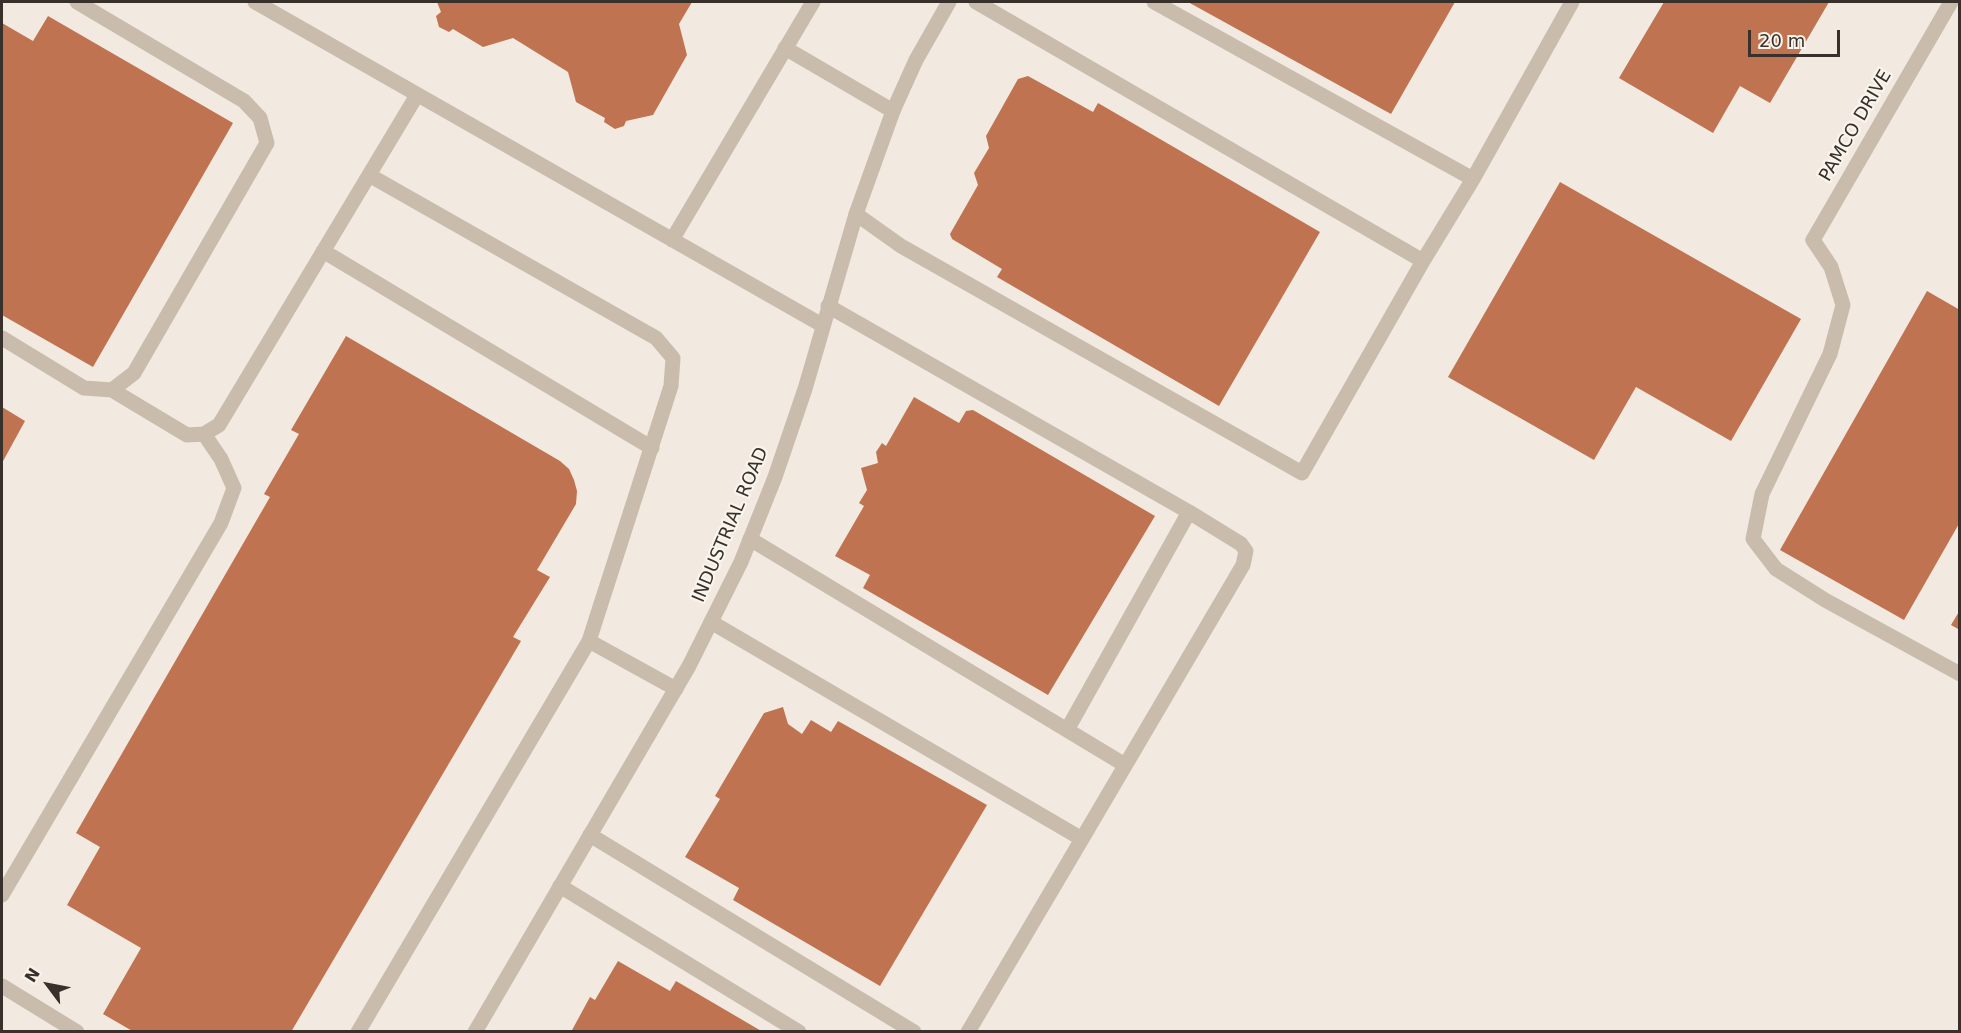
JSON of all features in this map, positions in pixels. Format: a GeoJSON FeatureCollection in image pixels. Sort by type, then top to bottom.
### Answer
{"type":"FeatureCollection","features":[{"type":"Feature","properties":{"kind":"street"},"geometry":{"type":"LineString","coordinates":[[77,2],[244,101],[260,118],[267,143],[134,373],[112,390]]}},
{"type":"Feature","properties":{"kind":"street"},"geometry":{"type":"LineString","coordinates":[[255,2],[822,326]]}},
{"type":"Feature","properties":{"kind":"street"},"geometry":{"type":"LineString","coordinates":[[672,240],[813,2]]}},
{"type":"Feature","properties":{"kind":"street","name":"INDUSTRIAL ROAD"},"geometry":{"type":"LineString","coordinates":[[475,1032],[676,689],[750,539],[790,433],[856,214],[893,111],[916,60],[950,2]]}},
{"type":"Feature","properties":{"kind":"street"},"geometry":{"type":"LineString","coordinates":[[976,2],[1423,261]]}},
{"type":"Feature","properties":{"kind":"street"},"geometry":{"type":"LineString","coordinates":[[1154,2],[1473,179]]}},
{"type":"Feature","properties":{"kind":"street"},"geometry":{"type":"LineString","coordinates":[[856,214],[900,246],[1302,473],[1423,261],[1473,179],[1572,2]]}},
{"type":"Feature","properties":{"kind":"street","name":"PAMCO DRIVE"},"geometry":{"type":"LineString","coordinates":[[1951,2],[1813,240],[1832,267],[1843,305],[1830,354],[1762,494],[1753,538],[1776,569],[1826,600],[1959,674]]}},
{"type":"Feature","properties":{"kind":"street"},"geometry":{"type":"LineString","coordinates":[[785,48],[893,111]]}},
{"type":"Feature","properties":{"kind":"street"},"geometry":{"type":"LineString","coordinates":[[2,338],[84,388],[112,390],[187,435],[204,434],[219,425],[417,95]]}},
{"type":"Feature","properties":{"kind":"street"},"geometry":{"type":"LineString","coordinates":[[358,1032],[590,641],[671,386],[674,358],[656,338],[369,175]]}},
{"type":"Feature","properties":{"kind":"street"},"geometry":{"type":"LineString","coordinates":[[323,251],[652,448]]}},
{"type":"Feature","properties":{"kind":"street"},"geometry":{"type":"LineString","coordinates":[[828,306],[1189,512],[1241,544],[1246,551],[1243,565],[968,1032]]}},
{"type":"Feature","properties":{"kind":"street"},"geometry":{"type":"LineString","coordinates":[[2,895],[221,523],[234,488],[221,459],[204,434]]}},
{"type":"Feature","properties":{"kind":"street"},"geometry":{"type":"LineString","coordinates":[[1067,730],[1189,512]]}},
{"type":"Feature","properties":{"kind":"street"},"geometry":{"type":"LineString","coordinates":[[750,539],[1125,765]]}},
{"type":"Feature","properties":{"kind":"street"},"geometry":{"type":"LineString","coordinates":[[711,622],[1082,839]]}},
{"type":"Feature","properties":{"kind":"street"},"geometry":{"type":"LineString","coordinates":[[590,641],[676,689]]}},
{"type":"Feature","properties":{"kind":"street"},"geometry":{"type":"LineString","coordinates":[[590,835],[914,1032]]}},
{"type":"Feature","properties":{"kind":"street"},"geometry":{"type":"LineString","coordinates":[[560,886],[799,1032]]}},
{"type":"Feature","properties":{"kind":"street"},"geometry":{"type":"LineString","coordinates":[[2,986],[77,1032]]}},
{"type":"Feature","properties":{"kind":"building"},"geometry":{"type":"Polygon","coordinates":[[[437,2],[692,2],[679,24],[687,55],[653,115],[626,121],[624,126],[615,129],[604,122],[605,118],[576,102],[568,72],[513,38],[483,47],[453,29],[449,32],[439,27],[436,16],[441,12],[437,2]]]}},
{"type":"Feature","properties":{"kind":"building"},"geometry":{"type":"Polygon","coordinates":[[[1188,2],[1455,2],[1391,114],[1188,2]]]}},
{"type":"Feature","properties":{"kind":"building"},"geometry":{"type":"Polygon","coordinates":[[[1664,2],[1829,2],[1770,103],[1740,86],[1713,133],[1619,78],[1664,2]]]}},
{"type":"Feature","properties":{"kind":"building"},"geometry":{"type":"Polygon","coordinates":[[[48,16],[233,123],[93,367],[2,315],[2,23],[33,41],[48,16]]]}},
{"type":"Feature","properties":{"kind":"building"},"geometry":{"type":"Polygon","coordinates":[[[1028,76],[1093,112],[1098,103],[1320,232],[1219,406],[997,277],[1002,269],[952,239],[950,234],[978,185],[974,173],[989,148],[986,136],[1018,79],[1028,76]]]}},
{"type":"Feature","properties":{"kind":"building"},"geometry":{"type":"Polygon","coordinates":[[[1560,182],[1801,319],[1731,441],[1636,387],[1594,460],[1448,377],[1560,182]]]}},
{"type":"Feature","properties":{"kind":"building"},"geometry":{"type":"Polygon","coordinates":[[[1927,291],[1960,310],[1960,522],[1904,620],[1780,550],[1927,291]]]}},
{"type":"Feature","properties":{"kind":"building"},"geometry":{"type":"Polygon","coordinates":[[[346,336],[560,461],[569,469],[574,480],[577,491],[576,504],[537,570],[550,577],[513,637],[521,641],[291,1032],[134,1032],[103,1014],[141,948],[67,905],[100,847],[76,833],[270,497],[264,494],[299,434],[291,430],[346,336]]]}},
{"type":"Feature","properties":{"kind":"building"},"geometry":{"type":"Polygon","coordinates":[[[914,397],[959,423],[966,411],[973,410],[1155,516],[1048,695],[863,588],[870,575],[835,556],[864,506],[859,503],[867,490],[861,468],[878,463],[876,452],[882,443],[886,446],[914,397]]]}},
{"type":"Feature","properties":{"kind":"building"},"geometry":{"type":"Polygon","coordinates":[[[2,407],[25,421],[2,463],[2,407]]]}},
{"type":"Feature","properties":{"kind":"building"},"geometry":{"type":"Polygon","coordinates":[[[1960,610],[1960,630],[1951,625],[1960,610]]]}},
{"type":"Feature","properties":{"kind":"building"},"geometry":{"type":"Polygon","coordinates":[[[783,707],[788,724],[802,734],[811,720],[831,732],[838,721],[987,805],[880,986],[733,900],[739,888],[685,857],[720,799],[715,796],[764,713],[783,707]]]}},
{"type":"Feature","properties":{"kind":"building"},"geometry":{"type":"Polygon","coordinates":[[[618,961],[670,991],[676,981],[763,1032],[571,1032],[590,997],[595,1000],[618,961]]]}}]}
